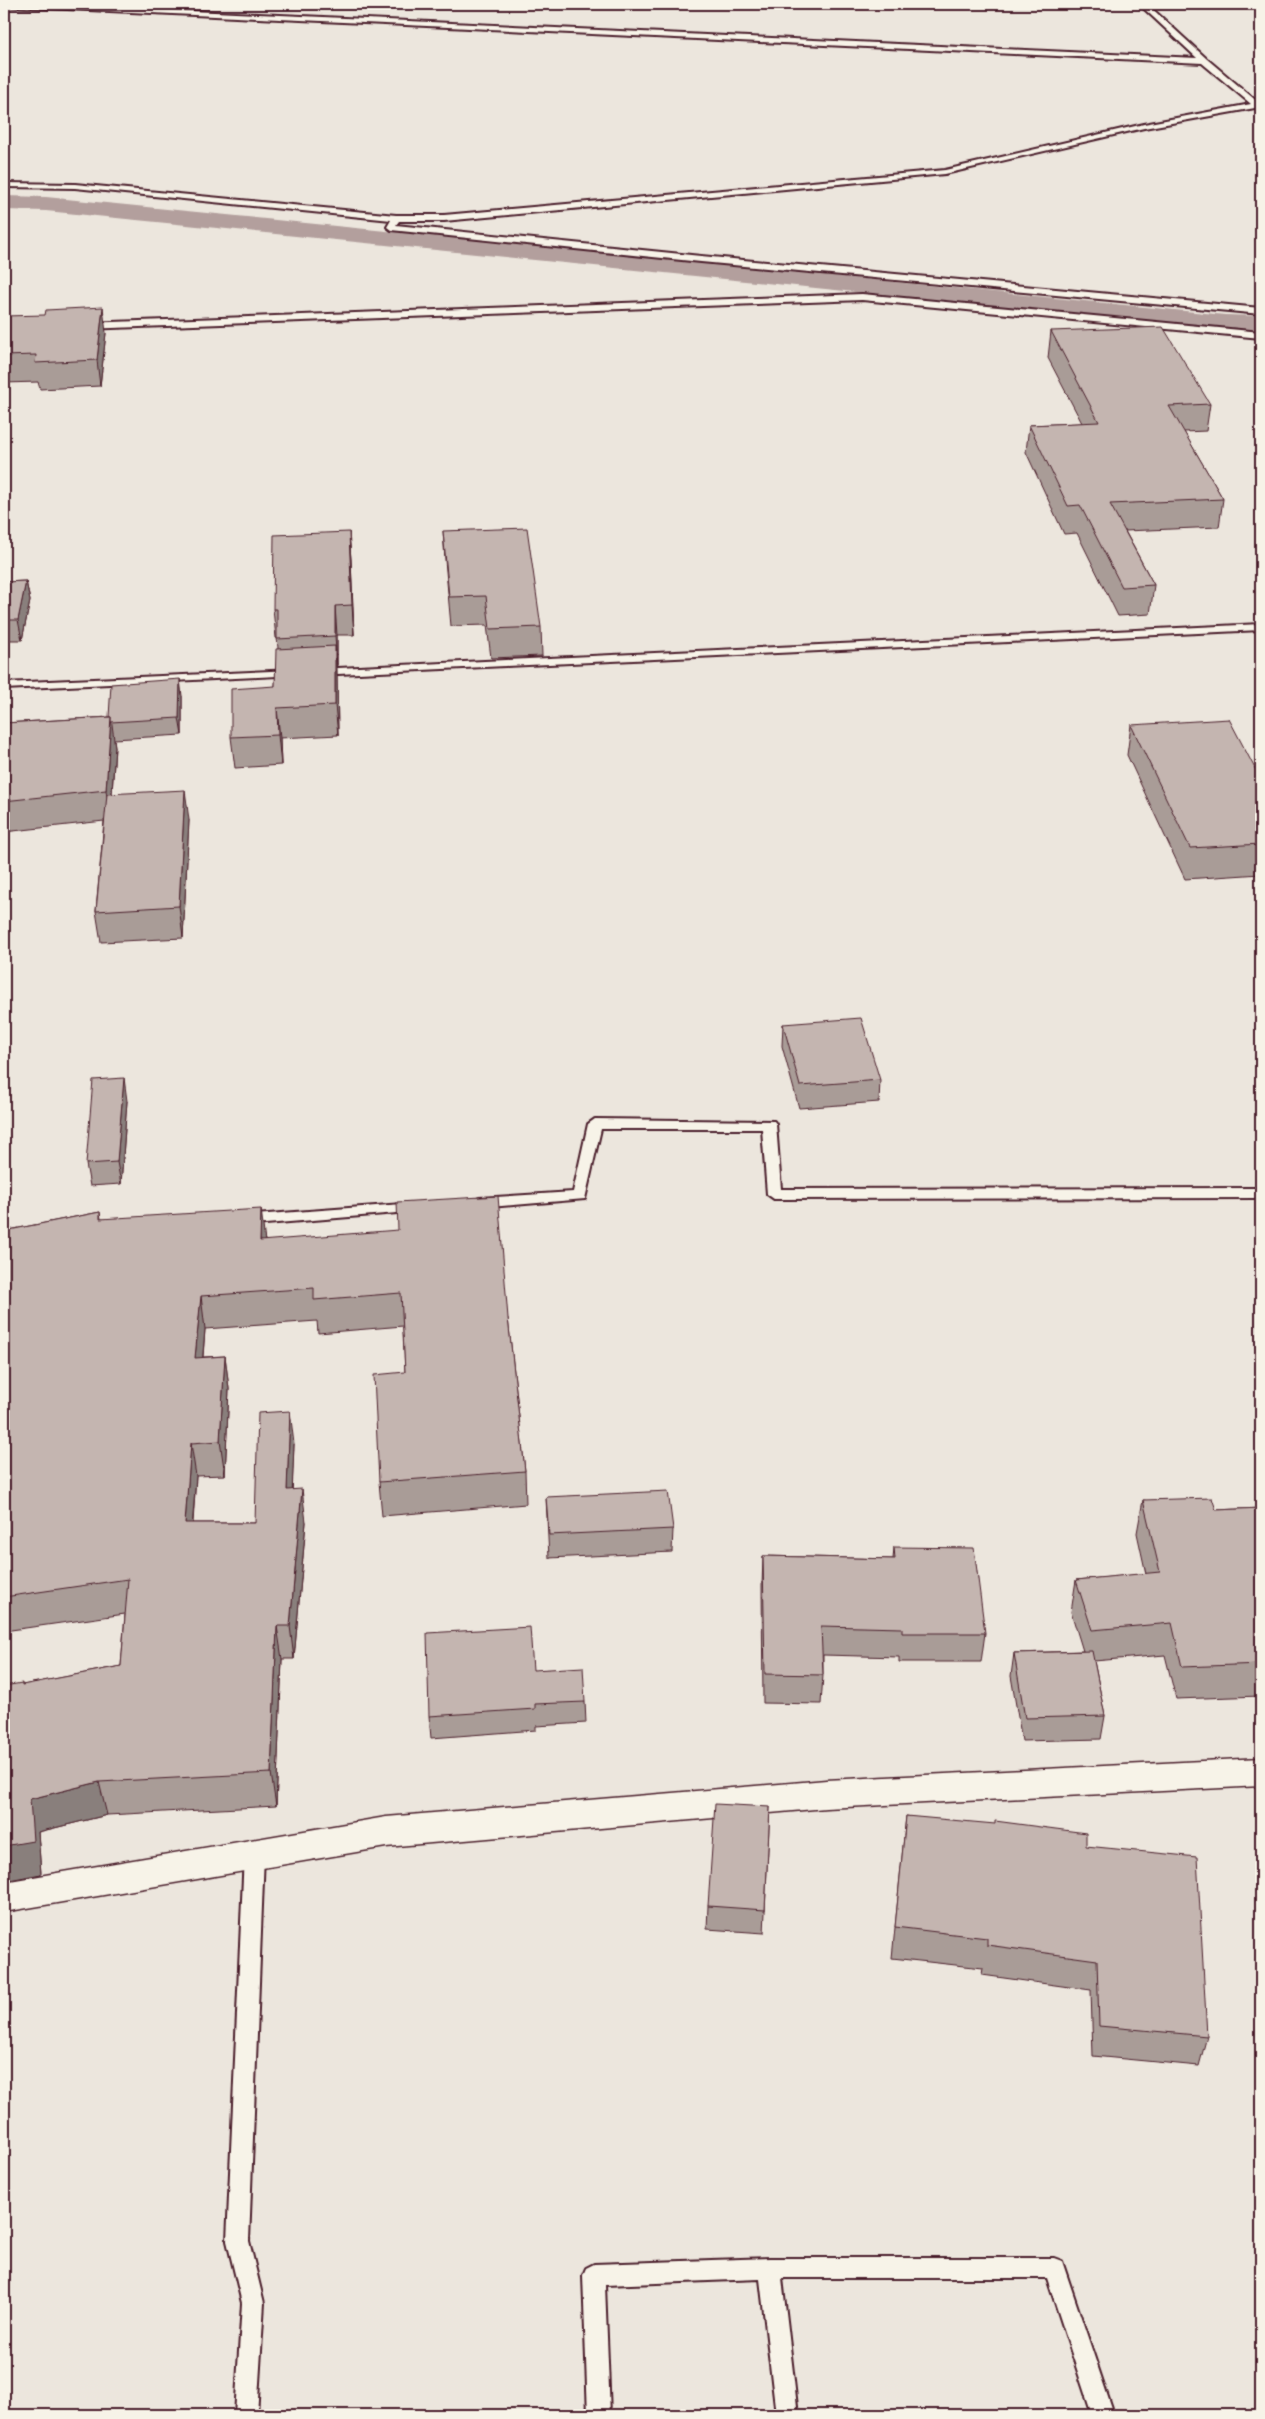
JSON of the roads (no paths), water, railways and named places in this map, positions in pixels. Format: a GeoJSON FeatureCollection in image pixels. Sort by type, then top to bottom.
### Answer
{"type":"FeatureCollection","features":[{"type":"Feature","properties":{"kind":"street"},"geometry":{"type":"LineString","coordinates":[[4,1897],[386,1832],[826,1794],[1261,1772]]}},
{"type":"Feature","properties":{"kind":"lane"},"geometry":{"type":"LineString","coordinates":[[4,4],[1204,61]]}},
{"type":"Feature","properties":{"kind":"lane"},"geometry":{"type":"LineString","coordinates":[[1143,4],[1204,61],[1260,107]]}},
{"type":"Feature","properties":{"kind":"lane"},"geometry":{"type":"LineString","coordinates":[[4,185],[75,186],[396,218],[444,218],[852,182],[944,172],[1144,126],[1260,107]]}},
{"type":"Feature","properties":{"kind":"lane"},"geometry":{"type":"LineString","coordinates":[[396,218],[391,227],[1261,311]]}},
{"type":"Feature","properties":{"kind":"lane"},"geometry":{"type":"LineString","coordinates":[[73,327],[862,297],[1261,335]]}},
{"type":"Feature","properties":{"kind":"lane"},"geometry":{"type":"LineString","coordinates":[[4,686],[1261,627]]}},
{"type":"Feature","properties":{"kind":"lane"},"geometry":{"type":"LineString","coordinates":[[463,1204],[580,1196],[595,1124],[769,1124],[774,1194],[1261,1193]]}},
{"type":"Feature","properties":{"kind":"lane"},"geometry":{"type":"LineString","coordinates":[[228,1222],[434,1207]]}},
{"type":"Feature","properties":{"kind":"lane"},"geometry":{"type":"LineString","coordinates":[[246,2415],[253,2303],[238,2241],[254,1854]]}},
{"type":"Feature","properties":{"kind":"lane"},"geometry":{"type":"LineString","coordinates":[[770,2268],[787,2415]]}},
{"type":"Feature","properties":{"kind":"lane"},"geometry":{"type":"LineString","coordinates":[[598,2415],[594,2275],[770,2268],[1054,2268],[1103,2415]]}},
{"type":"Feature","properties":{"kind":"waterway"},"geometry":{"type":"LineString","coordinates":[[4,203],[46,204],[1225,322],[1261,323]]}}]}
